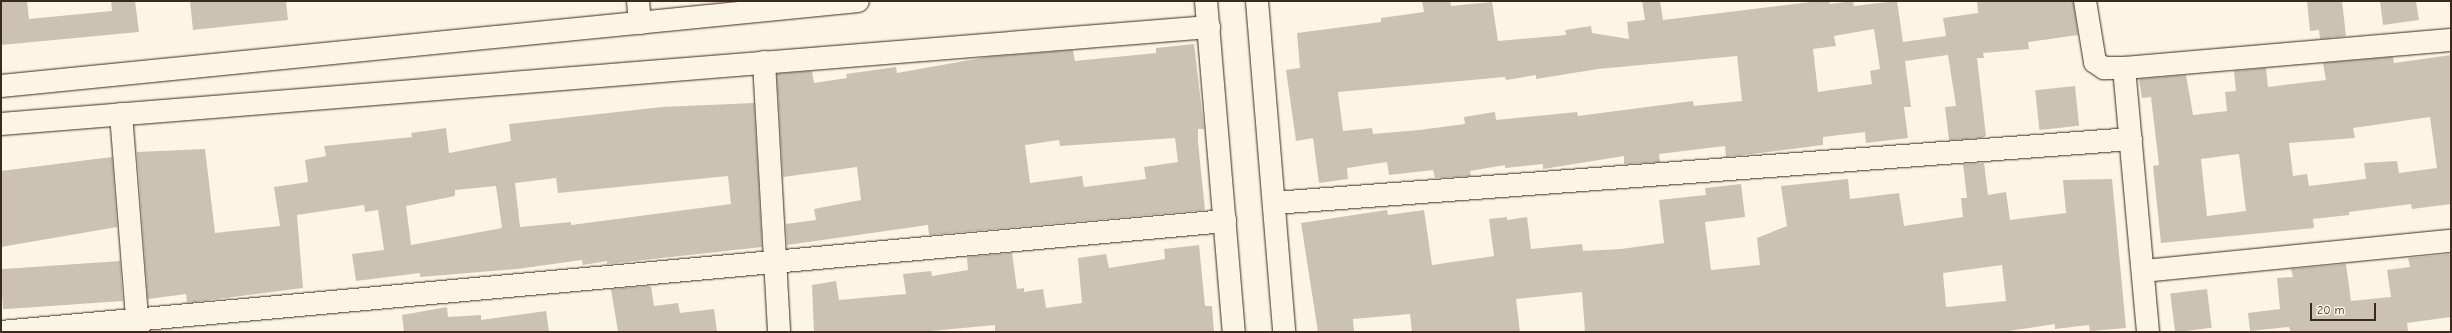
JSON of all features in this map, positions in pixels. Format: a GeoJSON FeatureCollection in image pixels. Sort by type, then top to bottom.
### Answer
{"type":"FeatureCollection","features":[{"type":"Feature","properties":{"kind":"street"},"geometry":{"type":"LineString","coordinates":[[638,1],[640,23]]}},
{"type":"Feature","properties":{"kind":"street"},"geometry":{"type":"LineString","coordinates":[[1,86],[858,1]]}},
{"type":"Feature","properties":{"kind":"street"},"geometry":{"type":"LineString","coordinates":[[1206,1],[1234,332]]}},
{"type":"Feature","properties":{"kind":"street"},"geometry":{"type":"LineString","coordinates":[[1257,1],[1284,332]]}},
{"type":"Feature","properties":{"kind":"street"},"geometry":{"type":"LineString","coordinates":[[2085,1],[2095,62],[2104,68],[2124,68],[2451,40]]}},
{"type":"Feature","properties":{"kind":"street"},"geometry":{"type":"LineString","coordinates":[[1,124],[1208,27]]}},
{"type":"Feature","properties":{"kind":"street"},"geometry":{"type":"LineString","coordinates":[[764,62],[778,332]]}},
{"type":"Feature","properties":{"kind":"street"},"geometry":{"type":"LineString","coordinates":[[2124,68],[2148,332]]}},
{"type":"Feature","properties":{"kind":"street"},"geometry":{"type":"LineString","coordinates":[[121,114],[137,326]]}},
{"type":"Feature","properties":{"kind":"street"},"geometry":{"type":"LineString","coordinates":[[1274,203],[2131,139]]}},
{"type":"Feature","properties":{"kind":"street"},"geometry":{"type":"LineString","coordinates":[[1,332],[137,326],[775,261],[1225,221]]}},
{"type":"Feature","properties":{"kind":"street"},"geometry":{"type":"LineString","coordinates":[[2143,271],[2451,241]]}},
{"type":"Feature","properties":{"kind":"building"},"geometry":{"type":"Polygon","coordinates":[[[1,1],[27,1],[29,19],[112,11],[111,1],[135,1],[139,32],[1,45],[1,1]]]}},
{"type":"Feature","properties":{"kind":"building"},"geometry":{"type":"Polygon","coordinates":[[[190,1],[286,1],[288,20],[193,30],[190,1]]]}},
{"type":"Feature","properties":{"kind":"building"},"geometry":{"type":"Polygon","coordinates":[[[1422,1],[1450,1],[1451,6],[1492,2],[1498,41],[1566,35],[1565,30],[1591,26],[1592,33],[1629,39],[1627,22],[1645,20],[1642,1],[1660,1],[1663,20],[1819,1],[1829,1],[1830,4],[1853,1],[1854,6],[1897,1],[1903,42],[1946,36],[1943,18],[1978,13],[1977,1],[2073,1],[2078,35],[2028,42],[2029,49],[1983,53],[1984,58],[1977,58],[1986,136],[1981,138],[1949,140],[1945,107],[1956,106],[1948,55],[1905,61],[1911,107],[1904,107],[1908,138],[1866,143],[1865,132],[1823,137],[1823,145],[1726,157],[1725,146],[1659,154],[1660,162],[1624,164],[1624,156],[1543,169],[1543,164],[1505,168],[1505,165],[1470,171],[1471,176],[1435,178],[1433,170],[1389,175],[1387,162],[1347,168],[1348,179],[1319,183],[1313,138],[1296,141],[1286,70],[1300,68],[1297,33],[1381,22],[1381,18],[1424,12],[1422,1]],[[1874,29],[1834,36],[1836,46],[1813,49],[1818,92],[1872,84],[1870,71],[1880,69],[1874,29]],[[1737,56],[1598,69],[1536,79],[1536,75],[1506,80],[1505,77],[1338,92],[1343,131],[1372,128],[1373,134],[1419,130],[1465,124],[1464,117],[1495,112],[1496,120],[1577,112],[1578,116],[1693,101],[1694,106],[1742,101],[1737,56]]]}},
{"type":"Feature","properties":{"kind":"building"},"geometry":{"type":"Polygon","coordinates":[[[2307,1],[2342,1],[2346,36],[2320,39],[2319,30],[2310,31],[2307,1]]]}},
{"type":"Feature","properties":{"kind":"building"},"geometry":{"type":"Polygon","coordinates":[[[2380,1],[2416,1],[2419,20],[2383,25],[2380,1]]]}},
{"type":"Feature","properties":{"kind":"building"},"geometry":{"type":"Polygon","coordinates":[[[1194,44],[1204,129],[1198,129],[1198,142],[1205,210],[929,235],[928,225],[787,245],[786,224],[816,220],[814,209],[861,200],[857,167],[783,177],[777,74],[812,71],[814,83],[847,78],[846,74],[896,67],[897,73],[987,57],[1073,50],[1075,61],[1156,53],[1156,48],[1194,44]],[[1175,138],[1060,146],[1059,140],[1025,145],[1030,183],[1082,176],[1084,187],[1146,179],[1144,167],[1178,162],[1175,138]]]}},
{"type":"Feature","properties":{"kind":"building"},"geometry":{"type":"Polygon","coordinates":[[[2451,55],[2451,204],[2412,209],[2411,204],[2349,212],[2349,215],[2313,219],[2314,228],[2161,243],[2153,166],[2159,165],[2151,97],[2142,98],[2139,79],[2186,75],[2193,115],[2227,111],[2225,92],[2236,91],[2234,71],[2266,68],[2268,87],[2326,80],[2323,63],[2393,57],[2394,63],[2451,55]],[[2430,117],[2353,128],[2355,138],[2289,143],[2293,176],[2307,174],[2309,186],[2366,179],[2364,163],[2397,161],[2399,173],[2437,168],[2430,117]],[[2239,154],[2201,159],[2207,216],[2246,211],[2239,154]]]}},
{"type":"Feature","properties":{"kind":"building"},"geometry":{"type":"Polygon","coordinates":[[[2075,86],[2079,126],[2039,130],[2035,90],[2075,86]]]}},
{"type":"Feature","properties":{"kind":"building"},"geometry":{"type":"Polygon","coordinates":[[[754,103],[762,247],[607,264],[607,261],[583,265],[582,260],[517,269],[420,277],[420,273],[356,281],[352,254],[384,250],[378,210],[365,212],[364,205],[297,215],[303,288],[187,303],[186,294],[148,299],[137,152],[205,149],[215,233],[280,226],[274,187],[308,182],[305,160],[326,156],[324,146],[412,137],[411,133],[446,128],[449,153],[511,141],[509,124],[662,107],[754,103]],[[728,176],[558,193],[556,178],[515,183],[520,227],[571,222],[571,225],[731,204],[728,176]],[[496,186],[455,190],[455,196],[406,206],[411,245],[502,228],[496,186]]]}},
{"type":"Feature","properties":{"kind":"building"},"geometry":{"type":"Polygon","coordinates":[[[112,157],[117,227],[1,247],[1,171],[112,157]]]}},
{"type":"Feature","properties":{"kind":"building"},"geometry":{"type":"Polygon","coordinates":[[[1984,163],[1988,195],[2006,192],[2010,220],[2066,213],[2063,180],[2112,179],[2126,328],[2090,331],[2089,325],[2055,329],[2055,324],[2002,332],[1585,332],[1582,292],[1516,299],[1520,332],[1412,332],[1410,314],[1353,319],[1354,332],[1318,332],[1301,223],[1387,210],[1388,215],[1424,210],[1432,265],[1494,256],[1489,219],[1507,217],[1507,220],[1527,217],[1531,249],[1582,244],[1583,251],[1621,249],[1664,243],[1659,200],[1706,195],[1705,188],[1741,184],[1745,217],[1705,222],[1711,270],[1760,265],[1757,238],[1787,226],[1781,186],[1848,179],[1850,199],[1899,193],[1904,226],[1963,217],[1961,198],[1967,198],[1963,164],[1984,163]],[[2002,265],[1943,273],[1946,307],[2006,301],[2002,265]]]}},
{"type":"Feature","properties":{"kind":"building"},"geometry":{"type":"Polygon","coordinates":[[[1199,245],[1205,306],[1212,306],[1214,332],[995,332],[995,325],[921,332],[814,332],[812,285],[836,281],[839,300],[906,294],[903,274],[931,271],[932,276],[968,270],[967,257],[1012,253],[1017,289],[1024,288],[1024,292],[1043,289],[1046,308],[1082,303],[1078,258],[1106,254],[1109,268],[1165,259],[1164,249],[1199,245]]]}},
{"type":"Feature","properties":{"kind":"building"},"geometry":{"type":"Polygon","coordinates":[[[2451,254],[2451,317],[2407,323],[2408,331],[2291,332],[2289,327],[2250,331],[2248,313],[2280,309],[2277,278],[2293,277],[2291,269],[2346,264],[2351,301],[2391,297],[2387,270],[2410,267],[2408,258],[2451,254]]]}},
{"type":"Feature","properties":{"kind":"building"},"geometry":{"type":"Polygon","coordinates":[[[120,261],[123,301],[3,309],[1,269],[120,261]]]}},
{"type":"Feature","properties":{"kind":"building"},"geometry":{"type":"Polygon","coordinates":[[[651,286],[654,306],[678,303],[680,313],[714,309],[717,332],[618,332],[611,289],[651,286]]]}},
{"type":"Feature","properties":{"kind":"building"},"geometry":{"type":"Polygon","coordinates":[[[2207,289],[2212,328],[2175,332],[2170,294],[2207,289]]]}},
{"type":"Feature","properties":{"kind":"building"},"geometry":{"type":"Polygon","coordinates":[[[447,307],[448,317],[481,315],[481,320],[546,311],[549,332],[404,332],[402,315],[447,307]]]}}]}
